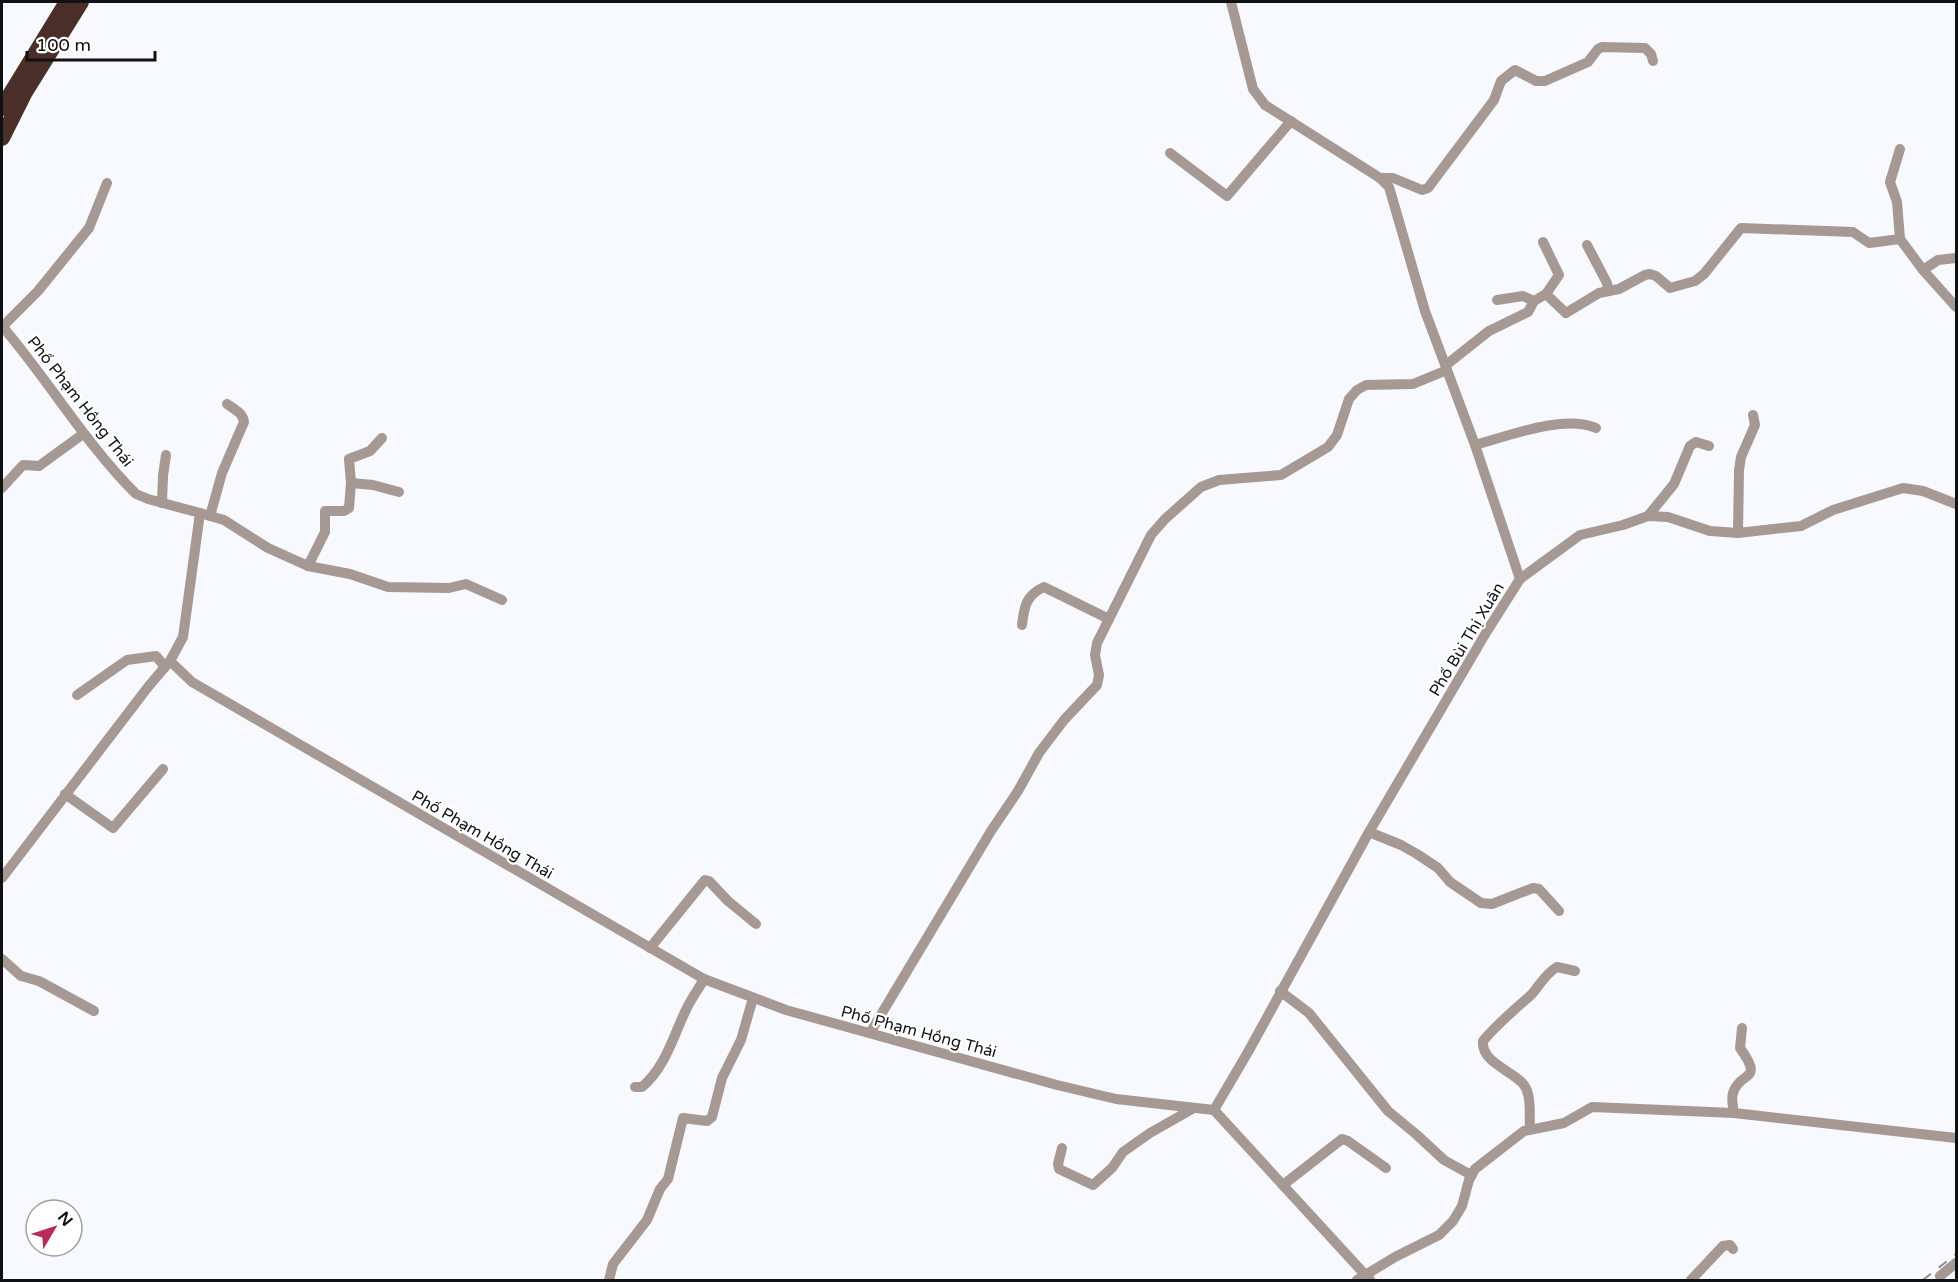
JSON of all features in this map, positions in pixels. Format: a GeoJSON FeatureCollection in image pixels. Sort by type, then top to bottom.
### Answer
{"type":"FeatureCollection","features":[{"type":"Feature","properties":{"kind":"highway"},"geometry":{"type":"LineString","coordinates":[[2,138],[7,112],[67,2]]}},
{"type":"Feature","properties":{"kind":"highway"},"geometry":{"type":"LineString","coordinates":[[7,112],[25,92],[81,2]]}},
{"type":"Feature","properties":{"kind":"street","name":"Phố Bùi Thị Xuân"},"geometry":{"type":"LineString","coordinates":[[1214,1110],[1369,832],[1520,579],[1475,445],[1425,311],[1391,193],[1380,178],[1265,105],[1253,89],[1231,2]]}},
{"type":"Feature","properties":{"kind":"street"},"geometry":{"type":"LineString","coordinates":[[1380,178],[1394,178],[1422,190],[1428,188],[1494,100],[1501,81],[1515,70],[1536,81],[1545,81],[1588,62],[1602,47],[1645,48],[1651,54],[1653,61]]}},
{"type":"Feature","properties":{"kind":"street"},"geometry":{"type":"LineString","coordinates":[[1170,153],[1227,196],[1293,123]]}},
{"type":"Feature","properties":{"kind":"street"},"geometry":{"type":"LineString","coordinates":[[1900,149],[1890,182],[1897,202],[1900,239],[1923,270],[1956,307]]}},
{"type":"Feature","properties":{"kind":"street"},"geometry":{"type":"LineString","coordinates":[[2,327],[38,291],[89,228],[107,183]]}},
{"type":"Feature","properties":{"kind":"street"},"geometry":{"type":"LineString","coordinates":[[1546,294],[1566,313],[1599,293],[1619,289],[1650,274],[1671,288],[1695,280],[1704,274],[1741,228],[1853,232],[1864,241],[1873,243],[1900,239]]}},
{"type":"Feature","properties":{"kind":"street"},"geometry":{"type":"LineString","coordinates":[[870,1033],[1039,753],[1064,720],[1097,685],[1099,675],[1095,649],[1151,535],[1158,526],[1193,493],[1209,483],[1219,480],[1272,477],[1289,471],[1333,442],[1349,399],[1357,390],[1366,385],[1413,384],[1447,367],[1489,331],[1525,315],[1531,309],[1534,301],[1546,294],[1559,275],[1543,242]]}},
{"type":"Feature","properties":{"kind":"street"},"geometry":{"type":"LineString","coordinates":[[1587,245],[1607,283],[1608,290]]}},
{"type":"Feature","properties":{"kind":"street"},"geometry":{"type":"LineString","coordinates":[[1923,270],[1938,260],[1956,258]]}},
{"type":"Feature","properties":{"kind":"street"},"geometry":{"type":"LineString","coordinates":[[1497,300],[1523,296],[1534,301]]}},
{"type":"Feature","properties":{"kind":"street","name":"Phố Phạm Hồng Thái"},"geometry":{"type":"LineString","coordinates":[[2,327],[83,434],[136,494],[224,520],[274,551],[308,566],[350,574],[388,587],[441,589],[457,588],[466,584],[502,600]]}},
{"type":"Feature","properties":{"kind":"street"},"geometry":{"type":"LineString","coordinates":[[2,878],[167,664],[183,637],[205,514],[244,422],[244,418],[227,404]]}},
{"type":"Feature","properties":{"kind":"street"},"geometry":{"type":"LineString","coordinates":[[1738,533],[1739,470],[1741,457],[1755,425],[1753,415]]}},
{"type":"Feature","properties":{"kind":"street"},"geometry":{"type":"LineString","coordinates":[[1475,445],[1549,426],[1575,423],[1587,424],[1596,428]]}},
{"type":"Feature","properties":{"kind":"street"},"geometry":{"type":"LineString","coordinates":[[2,488],[23,465],[39,466],[83,434]]}},
{"type":"Feature","properties":{"kind":"street"},"geometry":{"type":"LineString","coordinates":[[308,566],[325,532],[325,511],[347,510],[351,483],[349,459],[370,451],[382,438]]}},
{"type":"Feature","properties":{"kind":"street"},"geometry":{"type":"LineString","coordinates":[[1648,516],[1674,484],[1690,446],[1696,442],[1709,446]]}},
{"type":"Feature","properties":{"kind":"street"},"geometry":{"type":"LineString","coordinates":[[162,503],[166,455]]}},
{"type":"Feature","properties":{"kind":"street"},"geometry":{"type":"LineString","coordinates":[[351,483],[373,484],[399,492]]}},
{"type":"Feature","properties":{"kind":"street"},"geometry":{"type":"LineString","coordinates":[[1520,579],[1580,535],[1623,525],[1648,516],[1658,516],[1702,529],[1738,533],[1801,526],[1833,510],[1903,488],[1923,491],[1956,504]]}},
{"type":"Feature","properties":{"kind":"street"},"geometry":{"type":"LineString","coordinates":[[1022,625],[1025,604],[1035,592],[1044,587],[1109,619]]}},
{"type":"Feature","properties":{"kind":"street"},"geometry":{"type":"LineString","coordinates":[[77,695],[128,660],[156,656],[167,664]]}},
{"type":"Feature","properties":{"kind":"street","name":"Phố Phạm Hồng Thái"},"geometry":{"type":"LineString","coordinates":[[167,664],[192,682],[704,979],[786,1010],[1068,1088],[1116,1099],[1214,1110]]}},
{"type":"Feature","properties":{"kind":"street"},"geometry":{"type":"LineString","coordinates":[[65,794],[113,828],[163,769]]}},
{"type":"Feature","properties":{"kind":"street"},"geometry":{"type":"LineString","coordinates":[[1369,832],[1417,854],[1438,868],[1450,882],[1481,903],[1492,904],[1533,888],[1539,889],[1559,911]]}},
{"type":"Feature","properties":{"kind":"street"},"geometry":{"type":"LineString","coordinates":[[650,948],[707,880],[756,924]]}},
{"type":"Feature","properties":{"kind":"street"},"geometry":{"type":"LineString","coordinates":[[2,959],[21,976],[39,981],[94,1011]]}},
{"type":"Feature","properties":{"kind":"street"},"geometry":{"type":"LineString","coordinates":[[1530,1128],[1526,1086],[1496,1064],[1482,1047],[1483,1041],[1551,971],[1557,967],[1575,971]]}},
{"type":"Feature","properties":{"kind":"street"},"geometry":{"type":"LineString","coordinates":[[635,1087],[642,1087],[653,1076],[671,1045],[687,1007],[704,979]]}},
{"type":"Feature","properties":{"kind":"street"},"geometry":{"type":"LineString","coordinates":[[1280,991],[1308,1013],[1388,1111],[1444,1160],[1471,1175]]}},
{"type":"Feature","properties":{"kind":"street"},"geometry":{"type":"LineString","coordinates":[[609,1281],[613,1264],[647,1220],[660,1189],[668,1179],[683,1118],[707,1121],[712,1117],[722,1078],[741,1040],[753,998]]}},
{"type":"Feature","properties":{"kind":"street"},"geometry":{"type":"LineString","coordinates":[[1734,1113],[1732,1096],[1735,1087],[1747,1077],[1751,1070],[1750,1063],[1740,1048],[1742,1028]]}},
{"type":"Feature","properties":{"kind":"street"},"geometry":{"type":"LineString","coordinates":[[1214,1110],[1365,1279],[1403,1253],[1430,1242],[1446,1229],[1462,1206],[1471,1175],[1481,1164],[1530,1128],[1557,1125],[1585,1110],[1599,1106],[1734,1113],[1956,1138]]}},
{"type":"Feature","properties":{"kind":"street"},"geometry":{"type":"LineString","coordinates":[[1062,1148],[1059,1169],[1093,1185],[1112,1168],[1123,1152],[1194,1107]]}},
{"type":"Feature","properties":{"kind":"street"},"geometry":{"type":"LineString","coordinates":[[1283,1185],[1341,1138],[1386,1168]]}},
{"type":"Feature","properties":{"kind":"street"},"geometry":{"type":"LineString","coordinates":[[1691,1281],[1723,1246],[1730,1245],[1733,1249]]}},
{"type":"Feature","properties":{"kind":"street"},"geometry":{"type":"LineString","coordinates":[[1940,1276],[1956,1263]]}},
{"type":"Feature","properties":{"kind":"railway"},"geometry":{"type":"LineString","coordinates":[[1923,1280],[1956,1254]]}}]}
